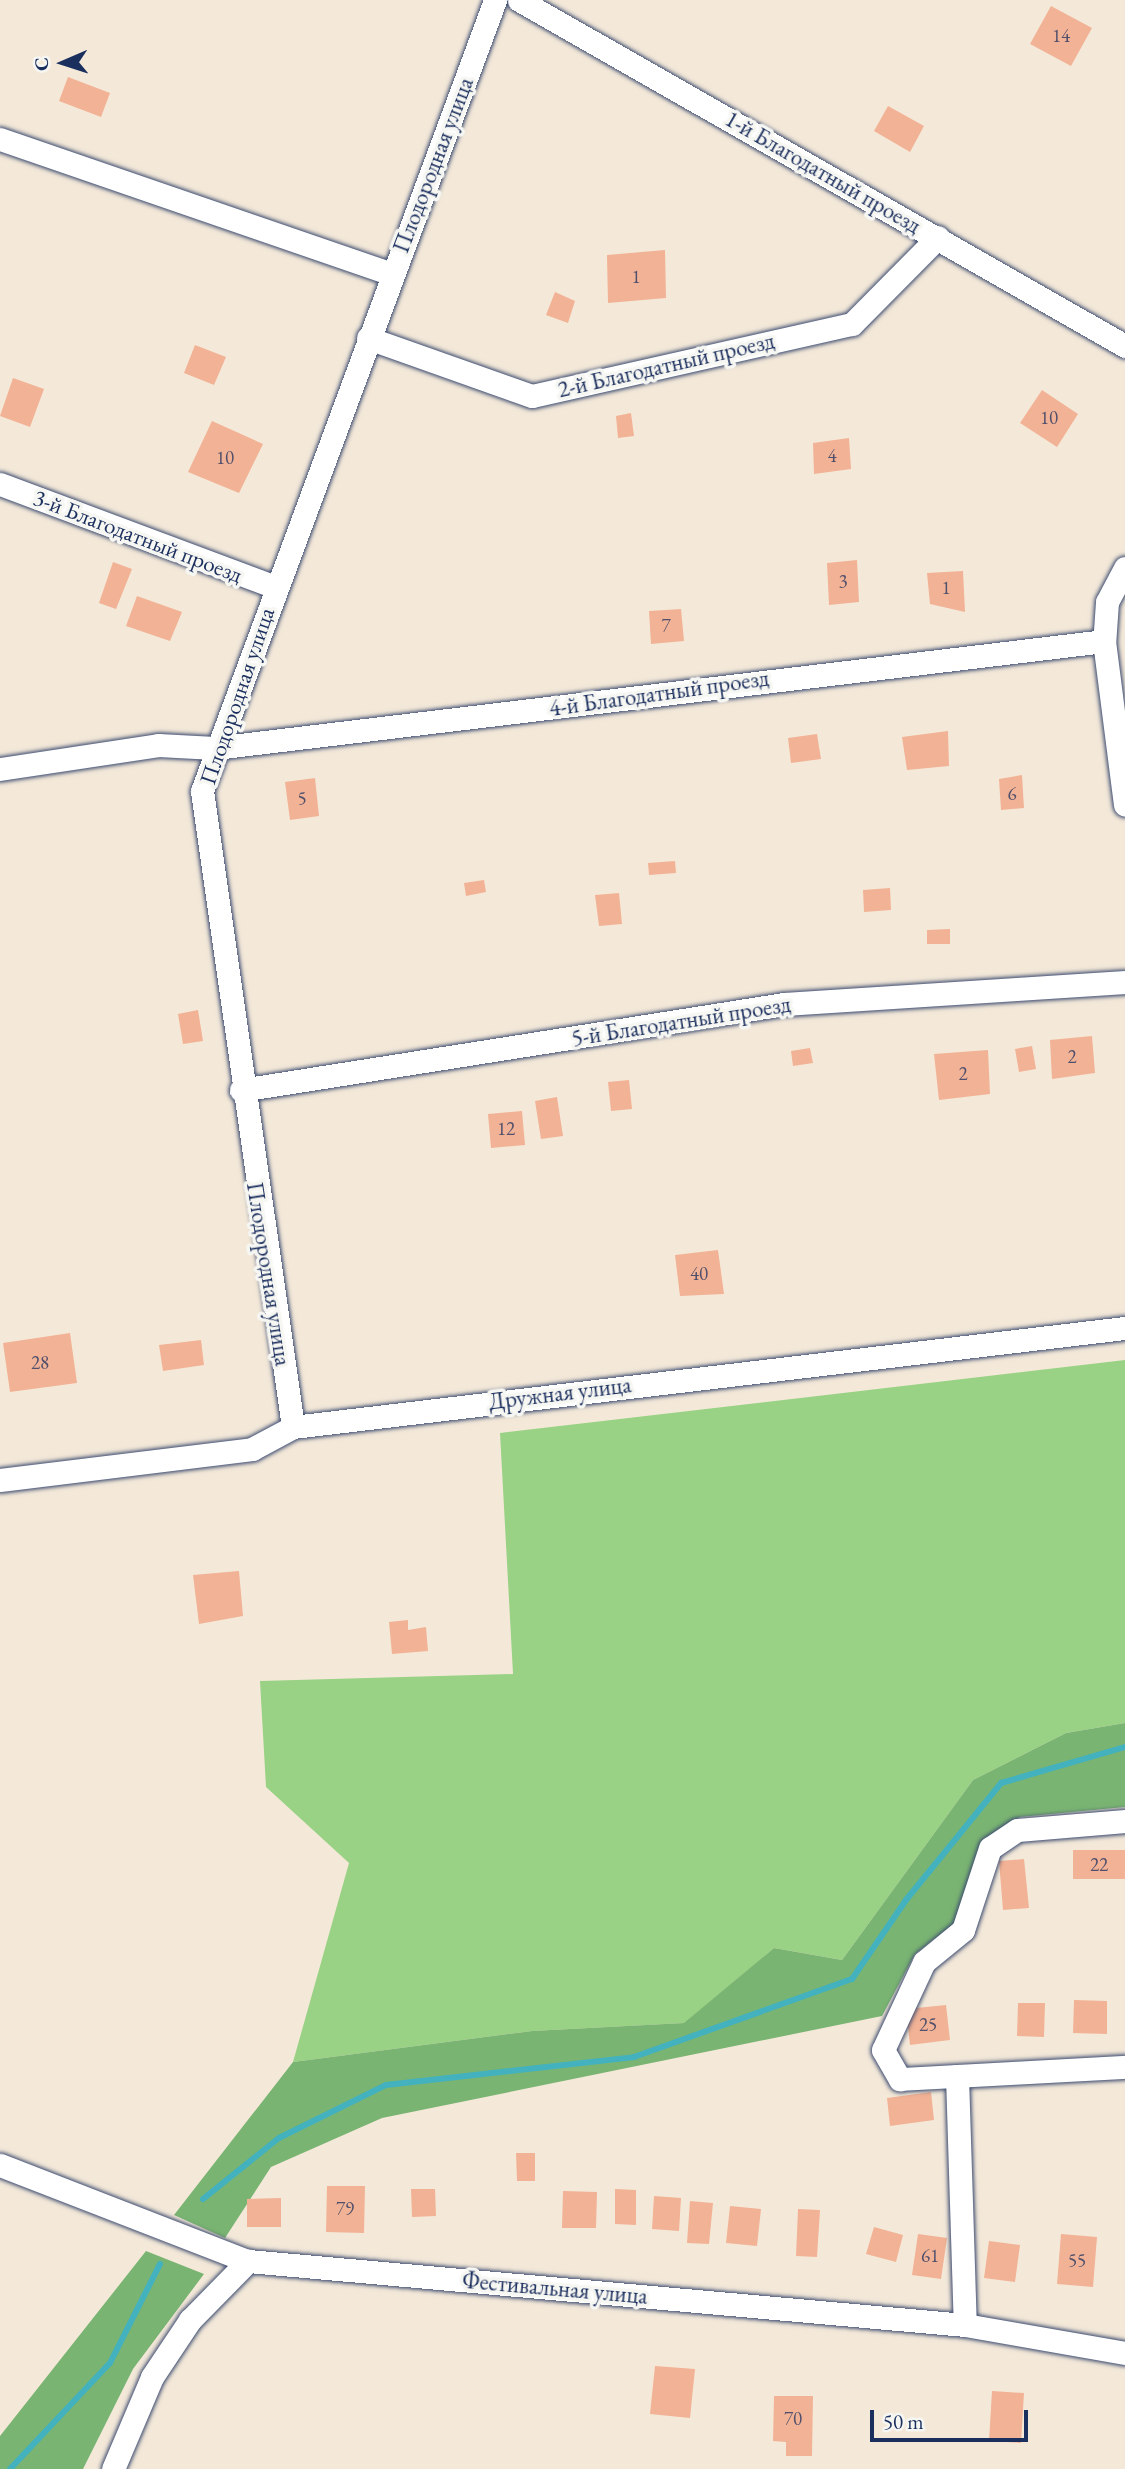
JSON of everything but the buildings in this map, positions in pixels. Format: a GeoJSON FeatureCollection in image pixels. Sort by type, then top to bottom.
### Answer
{"type":"FeatureCollection","features":[{"type":"Feature","properties":{"kind":"street","name":"Плодородная улица"},"geometry":{"type":"LineString","coordinates":[[293,1427],[241,1090],[202,791],[215,748],[495,0]]}},
{"type":"Feature","properties":{"kind":"street","name":"1-й Благодатный проезд"},"geometry":{"type":"LineString","coordinates":[[519,0],[1125,346]]}},
{"type":"Feature","properties":{"kind":"street"},"geometry":{"type":"LineString","coordinates":[[0,139],[392,274]]}},
{"type":"Feature","properties":{"kind":"street","name":"2-й Благодатный проезд"},"geometry":{"type":"LineString","coordinates":[[368,338],[532,396],[852,324],[938,237]]}},
{"type":"Feature","properties":{"kind":"street","name":"3-й Благодатный проезд"},"geometry":{"type":"LineString","coordinates":[[0,484],[275,587]]}},
{"type":"Feature","properties":{"kind":"street"},"geometry":{"type":"LineString","coordinates":[[1125,568],[1107,602],[1104,640],[1125,805]]}},
{"type":"Feature","properties":{"kind":"street","name":"4-й Благодатный проезд"},"geometry":{"type":"LineString","coordinates":[[0,769],[158,745],[215,748],[1104,640]]}},
{"type":"Feature","properties":{"kind":"street","name":"5-й Благодатный проезд"},"geometry":{"type":"LineString","coordinates":[[241,1090],[784,1004],[1125,982]]}},
{"type":"Feature","properties":{"kind":"street","name":"Дружная улица"},"geometry":{"type":"LineString","coordinates":[[0,1480],[252,1449],[293,1427],[1125,1328]]}},
{"type":"Feature","properties":{"kind":"street"},"geometry":{"type":"LineString","coordinates":[[1125,1821],[1017,1830],[990,1848],[963,1930],[924,1962],[897,2010],[883,2049],[901,2078],[1125,2067]]}},
{"type":"Feature","properties":{"kind":"street"},"geometry":{"type":"LineString","coordinates":[[957,2076],[965,2325]]}},
{"type":"Feature","properties":{"kind":"street","name":"Фестивальная улица"},"geometry":{"type":"LineString","coordinates":[[0,2165],[248,2261],[965,2325],[1125,2354]]}},
{"type":"Feature","properties":{"kind":"street"},"geometry":{"type":"LineString","coordinates":[[113,2469],[152,2377],[191,2320],[248,2261]]}},
{"type":"Feature","properties":{"kind":"green space"},"geometry":{"type":"Polygon","coordinates":[[[1125,1360],[1125,1723],[1066,1733],[973,1780],[842,1960],[774,1948],[685,2023],[532,2031],[293,2062],[349,1863],[266,1787],[260,1681],[513,1674],[500,1433],[1125,1360]]]}},
{"type":"Feature","properties":{"kind":"green space"},"geometry":{"type":"Polygon","coordinates":[[[1125,1723],[1125,1807],[1020,1817],[982,1843],[955,1923],[915,1954],[882,2016],[382,2118],[271,2167],[225,2238],[174,2215],[293,2062],[532,2031],[684,2023],[774,1948],[842,1960],[973,1780],[1066,1733],[1125,1723]]]}},
{"type":"Feature","properties":{"kind":"green space"},"geometry":{"type":"Polygon","coordinates":[[[146,2251],[204,2274],[133,2369],[83,2469],[0,2469],[0,2436],[146,2251]]]}},
{"type":"Feature","properties":{"kind":"waterway"},"geometry":{"type":"LineString","coordinates":[[203,2199],[279,2138],[386,2085],[634,2057],[852,1979],[906,1900],[1001,1783],[1125,1747]]}},
{"type":"Feature","properties":{"kind":"waterway"},"geometry":{"type":"LineString","coordinates":[[10,2469],[110,2363],[160,2264]]}}]}
